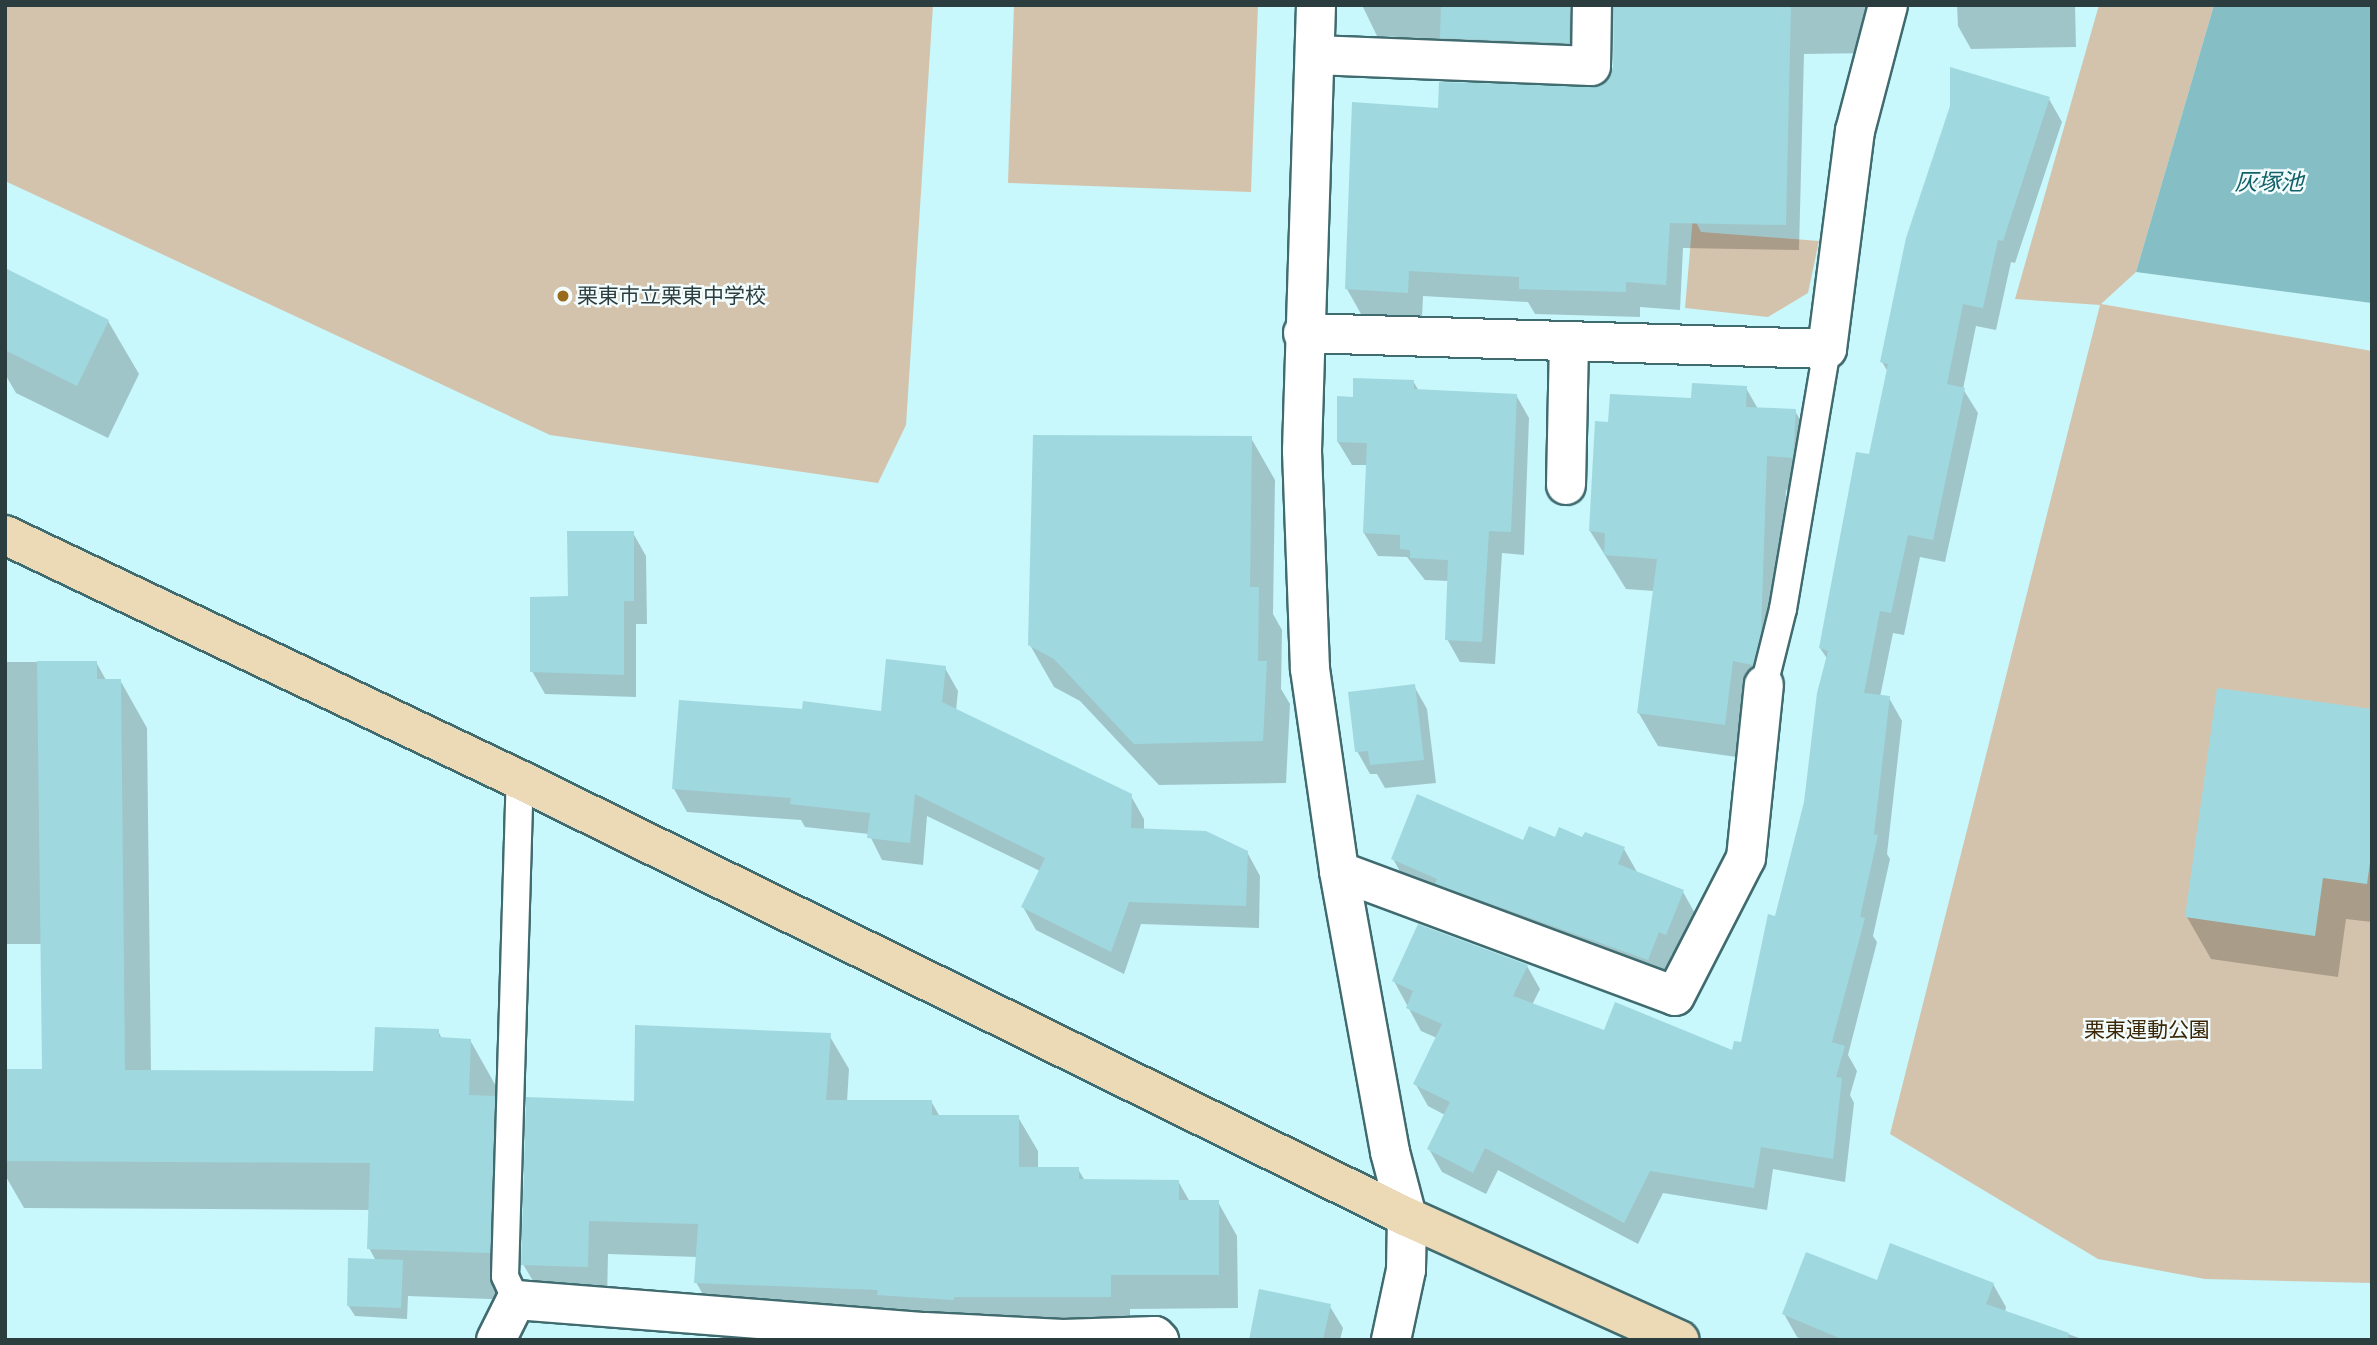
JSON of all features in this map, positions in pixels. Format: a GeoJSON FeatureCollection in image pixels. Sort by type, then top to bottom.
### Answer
{"type":"FeatureCollection","features":[{"type":"Feature","properties":{"kind":"street"},"geometry":{"type":"LineString","coordinates":[[1316,5],[1303,333],[1302,451],[1310,669],[1339,871],[1390,1152],[1406,1217],[1405,1270],[1391,1340]]}},
{"type":"Feature","properties":{"kind":"street"},"geometry":{"type":"LineString","coordinates":[[1315,55],[1591,66],[1592,5]]}},
{"type":"Feature","properties":{"kind":"street"},"geometry":{"type":"LineString","coordinates":[[1303,333],[1827,349],[1855,131],[1888,5]]}},
{"type":"Feature","properties":{"kind":"street"},"geometry":{"type":"LineString","coordinates":[[1566,485],[1569,341]]}},
{"type":"Feature","properties":{"kind":"street"},"geometry":{"type":"LineString","coordinates":[[5,535],[520,779],[1633,1331],[1680,1340]]}},
{"type":"Feature","properties":{"kind":"street"},"geometry":{"type":"LineString","coordinates":[[1339,871],[1675,996],[1746,858],[1764,685]]}},
{"type":"Feature","properties":{"kind":"street"},"geometry":{"type":"LineString","coordinates":[[496,1340],[516,1300],[925,1332],[1063,1339],[1155,1336],[1159,1340]]}},
{"type":"Feature","properties":{"kind":"lane"},"geometry":{"type":"LineString","coordinates":[[1764,685],[1783,609],[1827,349]]}},
{"type":"Feature","properties":{"kind":"lane"},"geometry":{"type":"LineString","coordinates":[[516,1300],[505,1276],[520,779]]}},
{"type":"Feature","properties":{"kind":"green space","name":"栗東市立栗東中学校"},"geometry":{"type":"Polygon","coordinates":[[[5,5],[933,5],[906,425],[878,483],[550,435],[5,181],[5,5]]]}},
{"type":"Feature","properties":{"kind":"green space"},"geometry":{"type":"Polygon","coordinates":[[[1014,5],[1258,5],[1251,192],[1008,183],[1014,5]]]}},
{"type":"Feature","properties":{"kind":"green space","name":"栗東運動公園"},"geometry":{"type":"Polygon","coordinates":[[[2099,5],[2214,5],[2136,272],[2101,304],[2372,351],[2372,1283],[2205,1279],[2098,1259],[1890,1134],[2100,305],[2015,299],[2099,5]]]}},
{"type":"Feature","properties":{"kind":"green space"},"geometry":{"type":"Polygon","coordinates":[[[1693,216],[1701,232],[1819,241],[1808,293],[1768,317],[1685,308],[1693,216]]]}},
{"type":"Feature","properties":{"kind":"water","name":"灰塚池"},"geometry":{"type":"Polygon","coordinates":[[[2214,5],[2372,5],[2372,303],[2136,272],[2214,5]]]}},
{"type":"Feature","properties":{"kind":"building"},"geometry":{"type":"Polygon","coordinates":[[[1441,5],[1570,5],[1569,43],[1440,38],[1441,5]]]}},
{"type":"Feature","properties":{"kind":"building"},"geometry":{"type":"Polygon","coordinates":[[[1614,5],[1791,5],[1786,225],[1670,223],[1666,285],[1626,282],[1626,292],[1519,289],[1519,277],[1409,271],[1408,293],[1345,289],[1352,102],[1438,108],[1439,82],[1601,86],[1613,67],[1614,5]]]}},
{"type":"Feature","properties":{"kind":"building"},"geometry":{"type":"Polygon","coordinates":[[[1950,67],[2050,97],[2003,241],[1998,240],[1983,308],[1963,304],[1947,384],[1965,388],[1933,540],[1908,535],[1891,613],[1880,611],[1864,693],[1890,696],[1874,834],[1878,835],[1860,917],[1865,918],[1832,1042],[1845,1046],[1836,1077],[1842,1078],[1833,1159],[1761,1147],[1754,1188],[1650,1171],[1624,1223],[1485,1148],[1473,1173],[1427,1149],[1450,1102],[1413,1084],[1442,1024],[1406,1008],[1413,991],[1392,981],[1418,924],[1528,965],[1513,996],[1604,1030],[1615,1002],[1732,1050],[1734,1041],[1741,1042],[1768,914],[1775,916],[1804,802],[1817,693],[1828,651],[1819,648],[1856,452],[1869,454],[1888,364],[1880,362],[1906,238],[1950,106],[1950,67]]]}},
{"type":"Feature","properties":{"kind":"building"},"geometry":{"type":"Polygon","coordinates":[[[5,268],[109,320],[77,386],[5,350],[5,268]]]}},
{"type":"Feature","properties":{"kind":"building"},"geometry":{"type":"Polygon","coordinates":[[[1353,378],[1414,380],[1414,389],[1517,394],[1511,532],[1489,531],[1482,642],[1445,640],[1448,560],[1410,558],[1410,550],[1400,549],[1400,535],[1363,533],[1367,443],[1337,442],[1337,396],[1353,397],[1353,378]]]}},
{"type":"Feature","properties":{"kind":"building"},"geometry":{"type":"Polygon","coordinates":[[[1692,383],[1747,386],[1746,407],[1796,409],[1793,458],[1767,456],[1761,633],[1753,665],[1733,661],[1725,725],[1637,713],[1657,559],[1604,555],[1605,533],[1589,531],[1595,421],[1608,422],[1610,394],[1691,398],[1692,383]]]}},
{"type":"Feature","properties":{"kind":"building"},"geometry":{"type":"Polygon","coordinates":[[[1033,435],[1252,436],[1250,587],[1259,587],[1258,661],[1267,661],[1263,741],[1134,744],[1054,659],[1028,645],[1033,435]]]}},
{"type":"Feature","properties":{"kind":"building"},"geometry":{"type":"Polygon","coordinates":[[[567,531],[634,531],[634,601],[624,601],[624,675],[530,672],[530,597],[568,596],[567,531]]]}},
{"type":"Feature","properties":{"kind":"building"},"geometry":{"type":"Polygon","coordinates":[[[886,659],[946,666],[942,702],[1132,794],[1131,828],[1206,831],[1248,851],[1246,906],[1129,902],[1111,952],[1021,907],[1045,858],[915,794],[910,843],[867,838],[870,813],[790,804],[791,798],[672,789],[679,700],[802,709],[803,701],[881,711],[886,659]]]}},
{"type":"Feature","properties":{"kind":"building"},"geometry":{"type":"Polygon","coordinates":[[[37,661],[97,661],[97,679],[121,679],[125,1070],[373,1071],[375,1027],[439,1029],[439,1037],[471,1039],[469,1095],[495,1096],[490,1253],[367,1249],[370,1163],[5,1161],[5,1069],[42,1069],[37,661]]]}},
{"type":"Feature","properties":{"kind":"building"},"geometry":{"type":"Polygon","coordinates":[[[1415,684],[1424,760],[1370,765],[1368,751],[1355,752],[1348,692],[1415,684]]]}},
{"type":"Feature","properties":{"kind":"building"},"geometry":{"type":"Polygon","coordinates":[[[2217,688],[2372,709],[2372,848],[2367,884],[2323,878],[2315,936],[2185,917],[2217,688]]]}},
{"type":"Feature","properties":{"kind":"building"},"geometry":{"type":"Polygon","coordinates":[[[1417,794],[1523,840],[1529,826],[1555,837],[1559,827],[1582,837],[1585,832],[1625,847],[1618,864],[1684,890],[1666,935],[1659,932],[1648,960],[1435,884],[1437,879],[1391,859],[1417,794]]]}},
{"type":"Feature","properties":{"kind":"building"},"geometry":{"type":"Polygon","coordinates":[[[635,1025],[831,1033],[826,1100],[932,1100],[932,1115],[1019,1115],[1019,1167],[1079,1167],[1079,1179],[1179,1180],[1179,1200],[1219,1200],[1219,1275],[1111,1275],[1111,1297],[954,1297],[954,1300],[877,1295],[878,1290],[694,1283],[698,1224],[589,1221],[588,1267],[521,1265],[526,1097],[634,1101],[635,1025]]]}},
{"type":"Feature","properties":{"kind":"building"},"geometry":{"type":"Polygon","coordinates":[[[1890,1243],[1994,1283],[1986,1304],[2069,1333],[2068,1340],[1844,1340],[1782,1314],[1806,1252],[1877,1280],[1890,1243]]]}},
{"type":"Feature","properties":{"kind":"building"},"geometry":{"type":"Polygon","coordinates":[[[348,1258],[403,1260],[401,1308],[347,1306],[348,1258]]]}},
{"type":"Feature","properties":{"kind":"building"},"geometry":{"type":"Polygon","coordinates":[[[1259,1289],[1331,1304],[1323,1340],[1249,1340],[1259,1289]]]}},
{"type":"Feature","properties":{"kind":"place","name":"栗東市立栗東中学校"},"geometry":{"type":"Point","coordinates":[563,296]}}]}
